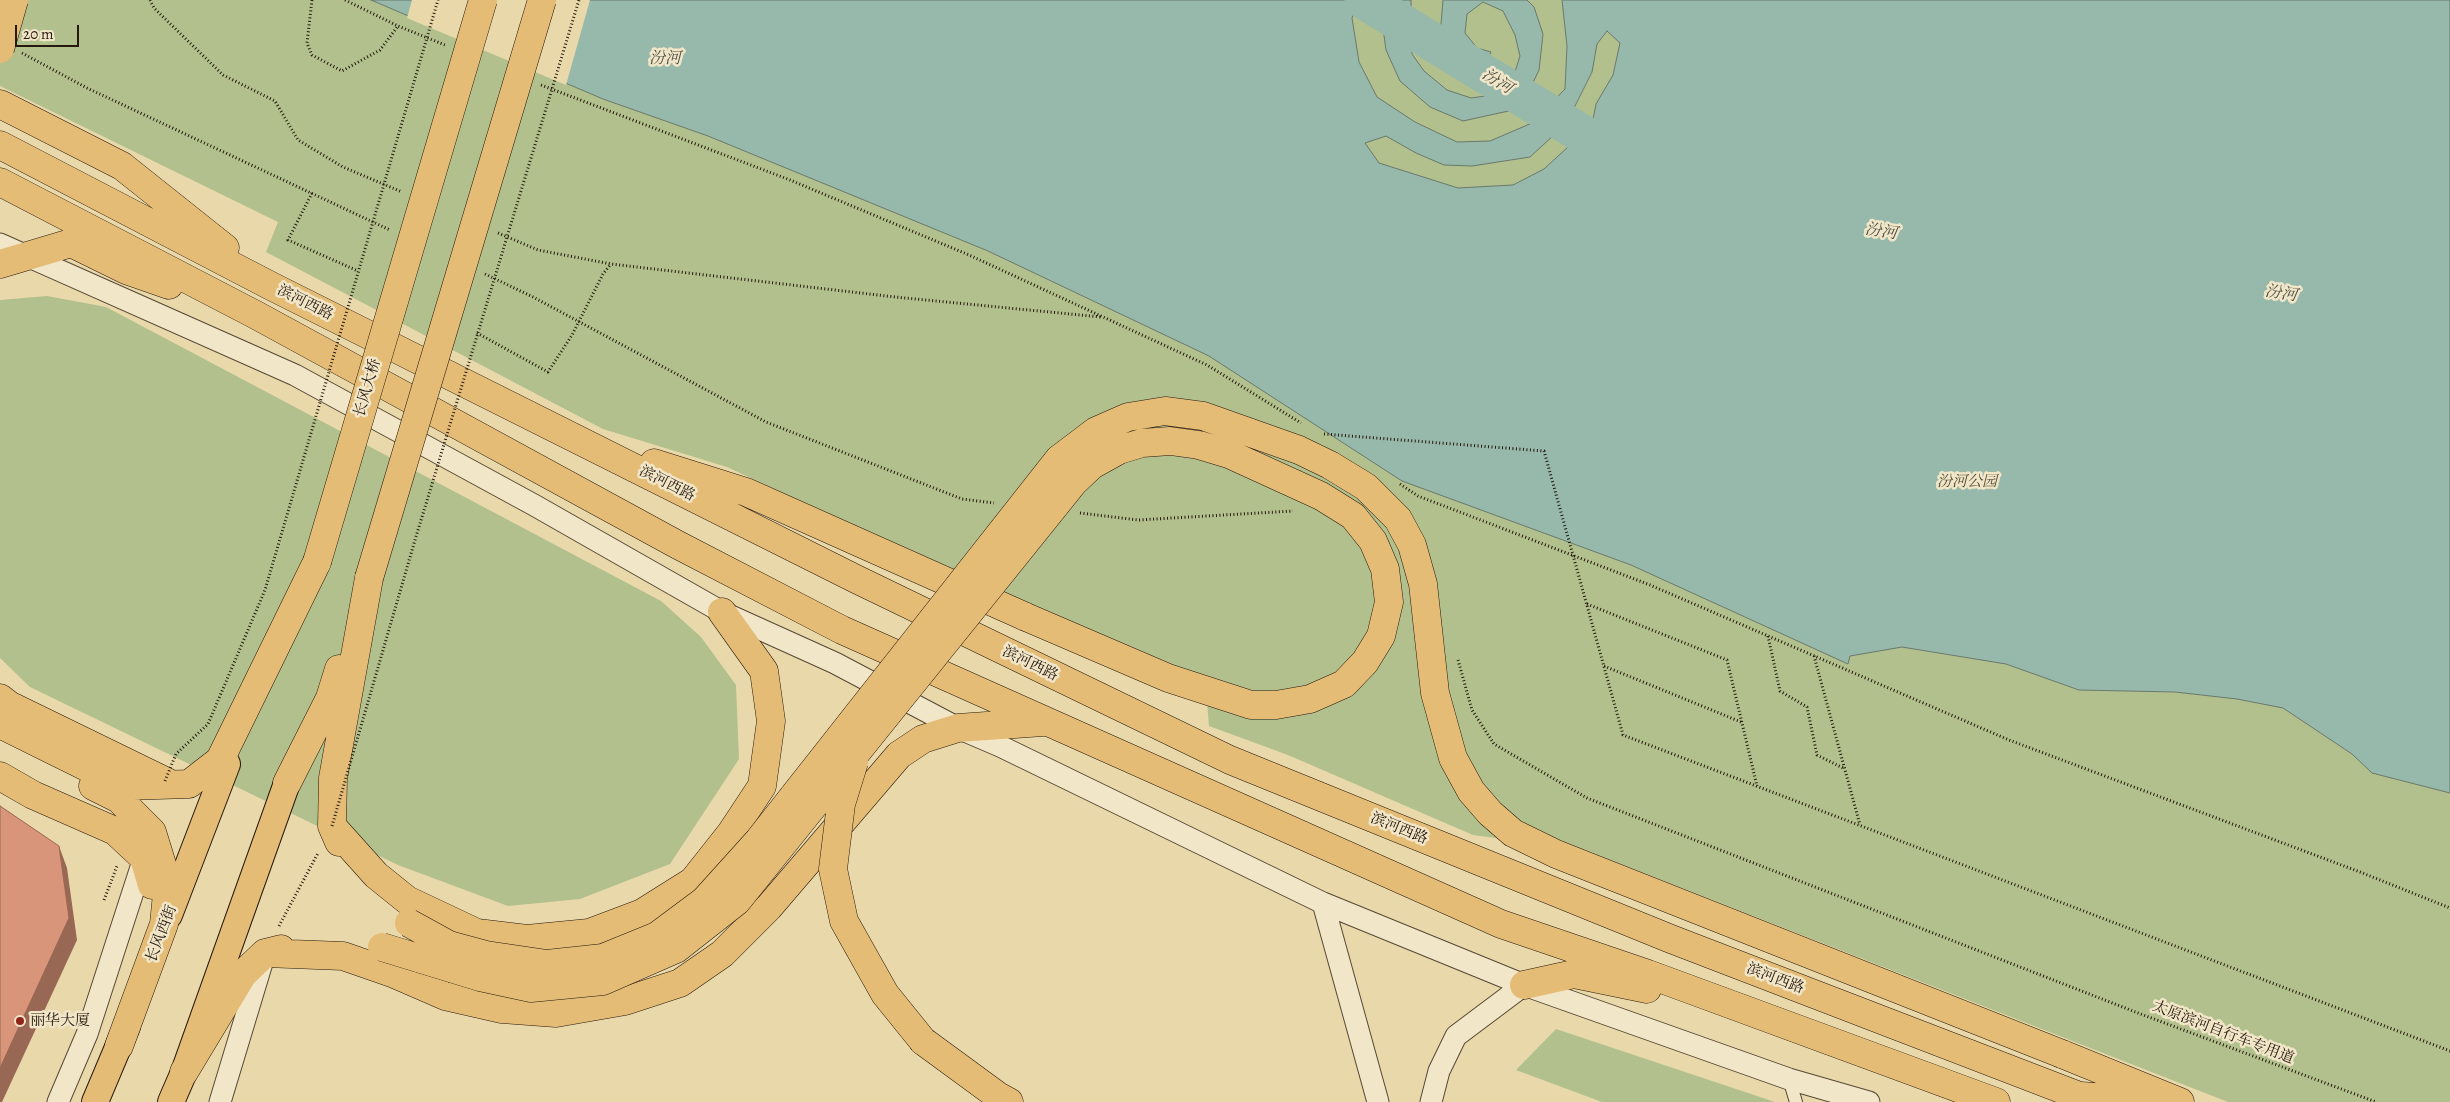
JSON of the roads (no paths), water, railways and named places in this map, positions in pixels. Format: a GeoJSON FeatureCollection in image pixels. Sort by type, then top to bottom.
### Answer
{"type":"FeatureCollection","features":[{"type":"Feature","properties":{"kind":"highway"},"geometry":{"type":"LineString","coordinates":[[0,49],[14,0]]}},
{"type":"Feature","properties":{"kind":"highway","name":"长风大桥"},"geometry":{"type":"LineString","coordinates":[[227,764],[278,680],[317,562],[483,0]]}},
{"type":"Feature","properties":{"kind":"highway"},"geometry":{"type":"LineString","coordinates":[[287,783],[330,698],[542,0]]}},
{"type":"Feature","properties":{"kind":"highway"},"geometry":{"type":"LineString","coordinates":[[0,104],[122,166],[271,286]]}},
{"type":"Feature","properties":{"kind":"highway","name":"滨河西路"},"geometry":{"type":"LineString","coordinates":[[0,145],[271,286],[856,580],[1230,760],[1671,939],[2088,1099],[2163,1102]]}},
{"type":"Feature","properties":{"kind":"highway"},"geometry":{"type":"LineString","coordinates":[[0,182],[256,314],[695,554],[842,630],[1501,924],[1648,974],[1736,1008],[1996,1102]]}},
{"type":"Feature","properties":{"kind":"highway"},"geometry":{"type":"LineString","coordinates":[[0,264],[71,243],[126,270],[256,314]]}},
{"type":"Feature","properties":{"kind":"highway"},"geometry":{"type":"LineString","coordinates":[[368,578],[333,778],[330,830],[346,859],[372,891],[409,923],[458,947],[486,955],[546,964],[602,958],[656,936],[704,901],[759,840],[1059,459],[1096,431],[1128,417],[1165,411],[1203,416],[1299,450],[1330,464],[1366,487],[1398,519],[1412,545],[1423,584],[1435,692],[1453,758],[1471,791],[1490,814],[1513,833],[1556,854],[2180,1102]]}},
{"type":"Feature","properties":{"kind":"highway"},"geometry":{"type":"LineString","coordinates":[[184,1072],[242,974],[265,953],[304,942],[339,941],[382,947],[480,977],[531,988],[603,981],[676,949],[737,901],[859,747],[1074,482],[1092,465],[1119,450],[1142,443],[1170,441],[1199,445],[1229,454],[1322,496],[1353,516],[1373,541],[1385,569],[1389,602],[1381,636],[1364,662],[1344,684],[1310,699],[1276,706],[1251,705],[1168,678],[1026,617],[746,492],[578,440]]}},
{"type":"Feature","properties":{"kind":"highway"},"geometry":{"type":"LineString","coordinates":[[0,724],[125,786],[177,783],[220,760],[317,562]]}},
{"type":"Feature","properties":{"kind":"highway"},"geometry":{"type":"LineString","coordinates":[[330,830],[376,876],[407,900],[477,933],[527,939],[589,933],[642,913],[693,881],[731,833],[762,786],[771,721],[764,671],[722,612]]}},
{"type":"Feature","properties":{"kind":"highway"},"geometry":{"type":"LineString","coordinates":[[0,698],[9,705],[177,783]]}},
{"type":"Feature","properties":{"kind":"highway"},"geometry":{"type":"LineString","coordinates":[[265,953],[344,956],[392,973],[445,996],[502,1009],[556,1013],[625,1001],[680,983],[722,954],[769,908],[899,756],[923,739],[958,728],[1046,722]]}},
{"type":"Feature","properties":{"kind":"highway"},"geometry":{"type":"LineString","coordinates":[[0,741],[119,799],[152,832],[168,884],[164,924],[119,1046]]}},
{"type":"Feature","properties":{"kind":"highway"},"geometry":{"type":"LineString","coordinates":[[859,747],[841,804],[833,869],[844,921],[884,994],[923,1041],[1009,1102]]}},
{"type":"Feature","properties":{"kind":"highway"},"geometry":{"type":"LineString","coordinates":[[0,776],[33,796],[115,831],[144,858],[164,924]]}},
{"type":"Feature","properties":{"kind":"highway"},"geometry":{"type":"LineString","coordinates":[[1524,985],[1574,974],[1736,1008]]}},
{"type":"Feature","properties":{"kind":"highway"},"geometry":{"type":"LineString","coordinates":[[1882,983],[1976,1056]]}},
{"type":"Feature","properties":{"kind":"main road","name":"长风西街"},"geometry":{"type":"LineString","coordinates":[[95,1102],[119,1046],[227,764]]}},
{"type":"Feature","properties":{"kind":"main road"},"geometry":{"type":"LineString","coordinates":[[171,1102],[184,1072],[287,783]]}},
{"type":"Feature","properties":{"kind":"street"},"geometry":{"type":"LineString","coordinates":[[0,244],[295,375],[526,501],[722,612],[835,663],[958,728],[1000,746],[1323,903],[1524,985],[1789,1079],[1868,1102]]}},
{"type":"Feature","properties":{"kind":"street"},"geometry":{"type":"LineString","coordinates":[[58,1102],[87,1034],[144,858]]}},
{"type":"Feature","properties":{"kind":"street"},"geometry":{"type":"LineString","coordinates":[[1323,903],[1378,1102]]}},
{"type":"Feature","properties":{"kind":"street"},"geometry":{"type":"LineString","coordinates":[[220,1102],[265,953]]}},
{"type":"Feature","properties":{"kind":"street"},"geometry":{"type":"LineString","coordinates":[[1432,1102],[1439,1071],[1456,1036],[1524,985]]}},
{"type":"Feature","properties":{"kind":"street"},"geometry":{"type":"LineString","coordinates":[[1789,1079],[1796,1102]]}},
{"type":"Feature","properties":{"kind":"water"},"geometry":{"type":"Polygon","coordinates":[[[371,0],[1358,0],[1352,18],[1359,62],[1377,97],[1415,122],[1457,142],[1490,141],[1532,123],[1565,89],[1567,46],[1562,0],[2450,0],[2450,793],[2372,773],[2352,754],[2283,708],[2237,699],[2175,692],[2079,690],[2006,664],[1902,647],[1850,656],[1848,664],[1631,565],[1402,481],[1209,356],[988,251],[708,136],[603,99],[371,0]],[[1607,31],[1597,44],[1592,72],[1570,116],[1554,135],[1530,157],[1472,166],[1444,165],[1416,153],[1386,136],[1365,143],[1379,163],[1458,188],[1513,185],[1544,169],[1592,125],[1596,104],[1613,75],[1620,43],[1607,31]]]}},
{"type":"Feature","properties":{"kind":"water"},"geometry":{"type":"Polygon","coordinates":[[[1389,0],[1411,0],[1412,54],[1424,71],[1447,90],[1471,98],[1492,95],[1514,75],[1520,56],[1515,35],[1503,11],[1483,2],[1467,14],[1465,33],[1477,48],[1491,52],[1484,66],[1462,66],[1446,57],[1440,36],[1443,0],[1527,0],[1534,7],[1543,34],[1539,70],[1530,89],[1513,110],[1463,121],[1430,107],[1400,81],[1386,50],[1383,28],[1389,0]]]}},
{"type":"Feature","properties":{"kind":"waterway","name":"汾河"},"geometry":{"type":"LineString","coordinates":[[1364,0],[1628,162]]}},
{"type":"Feature","properties":{"kind":"place","name":"丽华大厦"},"geometry":{"type":"Point","coordinates":[20,1021]}},
{"type":"Feature","properties":{"kind":"park label","name":"汾河公园"},"geometry":{"type":"Point","coordinates":[1967,482]}}]}
